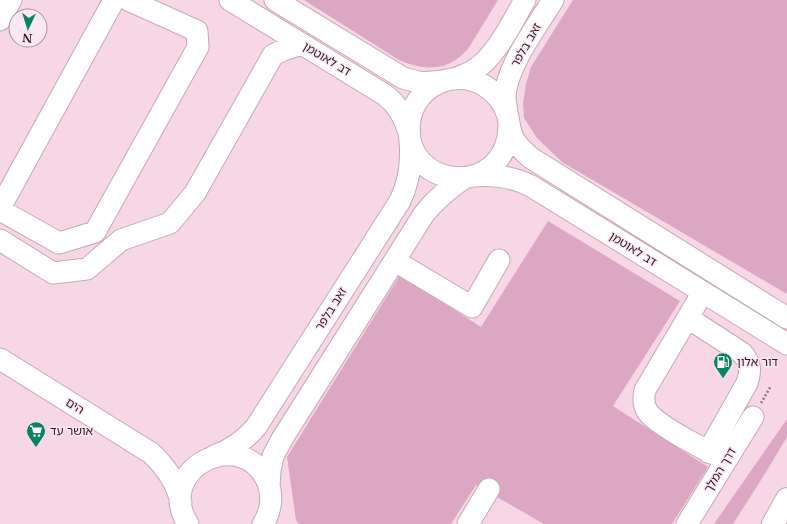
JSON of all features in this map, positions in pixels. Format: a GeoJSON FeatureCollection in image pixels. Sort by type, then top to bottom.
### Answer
{"type":"FeatureCollection","features":[{"type":"Feature","properties":{"kind":"main road"},"geometry":{"type":"LineString","coordinates":[[773,524],[787,499]]}},
{"type":"Feature","properties":{"kind":"street"},"geometry":{"type":"LineString","coordinates":[[0,20],[11,0]]}},
{"type":"Feature","properties":{"kind":"street"},"geometry":{"type":"LineString","coordinates":[[114,0],[0,209],[59,243],[95,232],[198,47],[197,31],[128,0]]}},
{"type":"Feature","properties":{"kind":"street","name":"דב לאוטמן"},"geometry":{"type":"LineString","coordinates":[[230,0],[389,98],[402,114],[410,137]]}},
{"type":"Feature","properties":{"kind":"street","name":"דב לאוטמן"},"geometry":{"type":"LineString","coordinates":[[275,0],[403,78],[422,83],[450,79]]}},
{"type":"Feature","properties":{"kind":"street","name":"זאב בלפר"},"geometry":{"type":"LineString","coordinates":[[450,79],[474,71],[487,60],[498,46],[525,0]]}},
{"type":"Feature","properties":{"kind":"street","name":"זאב בלפר"},"geometry":{"type":"LineString","coordinates":[[508,120],[505,97],[511,71],[553,0]]}},
{"type":"Feature","properties":{"kind":"street"},"geometry":{"type":"LineString","coordinates":[[0,240],[53,273],[87,269],[121,240],[170,223],[194,193],[274,56],[283,50],[302,44]]}},
{"type":"Feature","properties":{"kind":"street"},"geometry":{"type":"LineString","coordinates":[[280,524],[272,510],[270,495],[270,470],[273,456],[279,444],[424,214],[446,189],[468,177],[486,171],[497,161],[505,148],[508,140],[508,120],[505,109],[497,96],[485,86],[470,80],[450,79],[439,83],[426,91],[416,102],[410,117],[410,137],[416,155],[427,167],[447,177],[468,177]]}},
{"type":"Feature","properties":{"kind":"street","name":"דב לאוטמן"},"geometry":{"type":"LineString","coordinates":[[508,120],[511,133],[516,143],[527,155],[787,318]]}},
{"type":"Feature","properties":{"kind":"street","name":"זאב בלפר"},"geometry":{"type":"LineString","coordinates":[[211,457],[227,451],[242,442],[256,427],[400,200],[405,190],[409,172],[411,155],[410,137]]}},
{"type":"Feature","properties":{"kind":"street","name":"דב לאוטמן"},"geometry":{"type":"LineString","coordinates":[[468,177],[499,176],[516,179],[526,184],[787,344]]}},
{"type":"Feature","properties":{"kind":"street"},"geometry":{"type":"LineString","coordinates":[[395,261],[472,307],[499,260]]}},
{"type":"Feature","properties":{"kind":"street"},"geometry":{"type":"LineString","coordinates":[[688,318],[742,353],[748,359],[750,366],[750,376],[717,456],[655,420],[647,412],[643,397],[644,390],[703,292]]}},
{"type":"Feature","properties":{"kind":"street","name":"הים"},"geometry":{"type":"LineString","coordinates":[[0,359],[151,453],[174,479],[184,515]]}},
{"type":"Feature","properties":{"kind":"street","name":"דרך המלך"},"geometry":{"type":"LineString","coordinates":[[687,524],[717,456],[753,417]]}},
{"type":"Feature","properties":{"kind":"street","name":"הים"},"geometry":{"type":"LineString","coordinates":[[151,453],[182,462],[193,462],[211,457]]}},
{"type":"Feature","properties":{"kind":"street"},"geometry":{"type":"LineString","coordinates":[[184,515],[182,489],[187,476],[196,465],[211,457],[229,454],[249,461],[260,470],[270,495],[267,516],[263,524]]}},
{"type":"Feature","properties":{"kind":"street"},"geometry":{"type":"LineString","coordinates":[[468,524],[489,489]]}},
{"type":"Feature","properties":{"kind":"shaded area"},"geometry":{"type":"Polygon","coordinates":[[[304,0],[498,0],[468,49],[460,57],[444,65],[427,67],[409,64],[399,60],[304,0]]]}},
{"type":"Feature","properties":{"kind":"shaded area"},"geometry":{"type":"Polygon","coordinates":[[[573,0],[787,0],[787,294],[562,162],[537,138],[524,118],[523,103],[526,84],[531,67],[573,0]]]}},
{"type":"Feature","properties":{"kind":"shaded area"},"geometry":{"type":"Polygon","coordinates":[[[548,221],[680,301],[613,406],[708,467],[672,524],[544,524],[476,485],[451,524],[299,524],[296,520],[287,457],[400,275],[481,327],[548,221]]]}},
{"type":"Feature","properties":{"kind":"shaded area"},"geometry":{"type":"Polygon","coordinates":[[[787,419],[787,437],[733,524],[714,524],[787,419]]]}},
{"type":"Feature","properties":{"kind":"place","name":"דור אלון"},"geometry":{"type":"Point","coordinates":[723,379]}},
{"type":"Feature","properties":{"kind":"place","name":"אושר עד"},"geometry":{"type":"Point","coordinates":[36,448]}}]}
